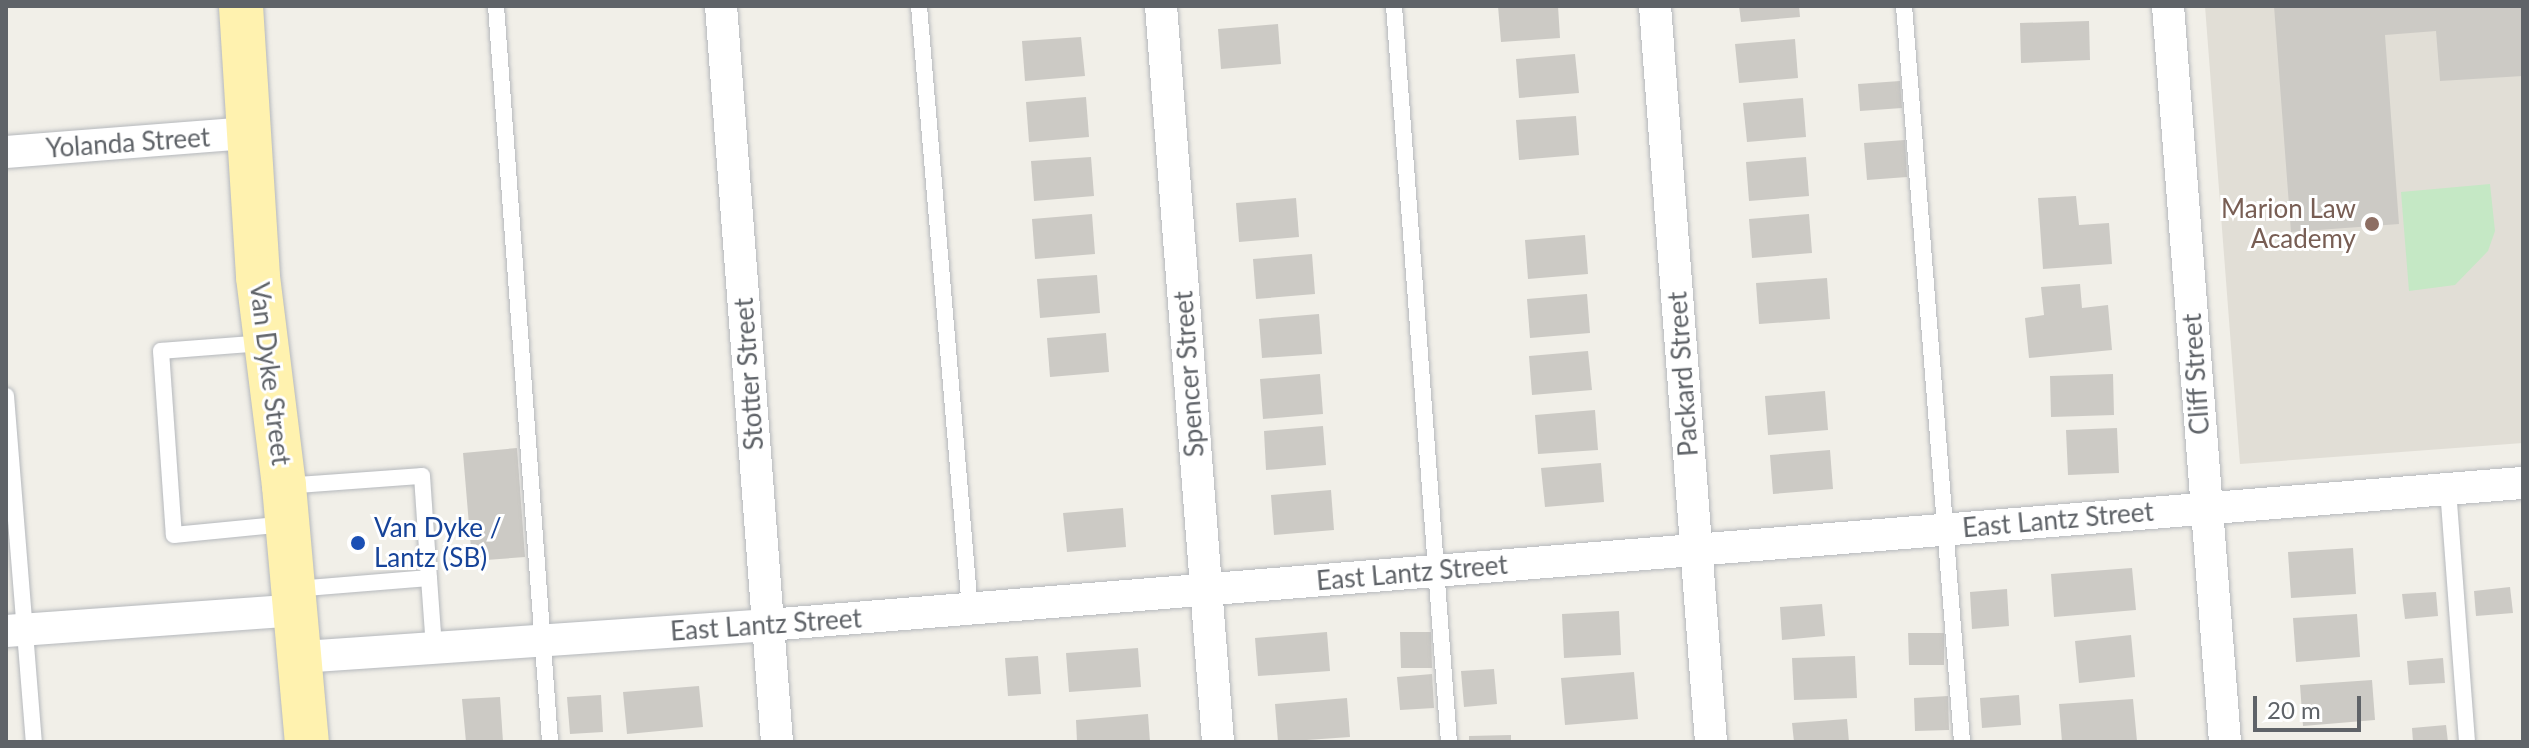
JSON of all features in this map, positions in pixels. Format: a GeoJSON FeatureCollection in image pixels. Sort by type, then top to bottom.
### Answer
{"type":"FeatureCollection","features":[{"type":"Feature","properties":{"kind":"main road","name":"Van Dyke Street"},"geometry":{"type":"LineString","coordinates":[[241,6],[266,343],[296,600],[307,742]]}},
{"type":"Feature","properties":{"kind":"street","name":"Stotter Street"},"geometry":{"type":"LineString","coordinates":[[721,6],[777,742]]}},
{"type":"Feature","properties":{"kind":"street","name":"Spencer Street"},"geometry":{"type":"LineString","coordinates":[[1161,6],[1218,742]]}},
{"type":"Feature","properties":{"kind":"street","name":"Packard Street"},"geometry":{"type":"LineString","coordinates":[[1655,6],[1711,742]]}},
{"type":"Feature","properties":{"kind":"street","name":"Cliff Street"},"geometry":{"type":"LineString","coordinates":[[2168,6],[2225,742]]}},
{"type":"Feature","properties":{"kind":"street","name":"Yolanda Street"},"geometry":{"type":"LineString","coordinates":[[6,152],[249,133]]}},
{"type":"Feature","properties":{"kind":"street","name":"East Lantz Street"},"geometry":{"type":"LineString","coordinates":[[301,657],[768,625],[2523,483]]}},
{"type":"Feature","properties":{"kind":"street"},"geometry":{"type":"LineString","coordinates":[[16,630],[296,600]]}},
{"type":"Feature","properties":{"kind":"lane"},"geometry":{"type":"LineString","coordinates":[[496,6],[550,742]]}},
{"type":"Feature","properties":{"kind":"lane"},"geometry":{"type":"LineString","coordinates":[[919,6],[970,609]]}},
{"type":"Feature","properties":{"kind":"lane"},"geometry":{"type":"LineString","coordinates":[[1394,6],[1449,742]]}},
{"type":"Feature","properties":{"kind":"lane"},"geometry":{"type":"LineString","coordinates":[[1904,6],[1962,742]]}},
{"type":"Feature","properties":{"kind":"lane"},"geometry":{"type":"LineString","coordinates":[[266,343],[161,351],[174,535],[286,505],[422,476],[434,648]]}},
{"type":"Feature","properties":{"kind":"lane"},"geometry":{"type":"LineString","coordinates":[[6,396],[16,630],[34,742]]}},
{"type":"Feature","properties":{"kind":"lane"},"geometry":{"type":"LineString","coordinates":[[2448,489],[2467,742]]}},
{"type":"Feature","properties":{"kind":"lane"},"geometry":{"type":"LineString","coordinates":[[296,600],[429,578]]}},
{"type":"Feature","properties":{"kind":"shaded area","name":"Marion Law Academy"},"geometry":{"type":"Polygon","coordinates":[[[2205,6],[2523,6],[2523,443],[2240,464],[2205,6]]]}},
{"type":"Feature","properties":{"kind":"green space"},"geometry":{"type":"Polygon","coordinates":[[[2490,184],[2495,231],[2488,251],[2455,285],[2409,291],[2401,192],[2490,184]]]}},
{"type":"Feature","properties":{"kind":"building"},"geometry":{"type":"Polygon","coordinates":[[[1498,6],[1558,6],[1560,38],[1501,42],[1498,6]]]}},
{"type":"Feature","properties":{"kind":"building"},"geometry":{"type":"Polygon","coordinates":[[[1739,6],[1799,6],[1800,17],[1741,22],[1739,6]]]}},
{"type":"Feature","properties":{"kind":"building"},"geometry":{"type":"Polygon","coordinates":[[[2274,6],[2523,6],[2523,76],[2440,81],[2436,31],[2385,35],[2399,224],[2291,232],[2274,6]]]}},
{"type":"Feature","properties":{"kind":"building"},"geometry":{"type":"Polygon","coordinates":[[[2089,21],[2090,60],[2021,63],[2020,23],[2089,21]]]}},
{"type":"Feature","properties":{"kind":"building"},"geometry":{"type":"Polygon","coordinates":[[[1278,24],[1281,64],[1221,69],[1218,29],[1278,24]]]}},
{"type":"Feature","properties":{"kind":"building"},"geometry":{"type":"Polygon","coordinates":[[[1081,37],[1085,76],[1025,81],[1022,41],[1081,37]]]}},
{"type":"Feature","properties":{"kind":"building"},"geometry":{"type":"Polygon","coordinates":[[[1795,39],[1798,78],[1739,83],[1735,44],[1795,39]]]}},
{"type":"Feature","properties":{"kind":"building"},"geometry":{"type":"Polygon","coordinates":[[[1575,54],[1579,93],[1519,98],[1516,59],[1575,54]]]}},
{"type":"Feature","properties":{"kind":"building"},"geometry":{"type":"Polygon","coordinates":[[[1900,81],[1902,108],[1860,111],[1858,84],[1900,81]]]}},
{"type":"Feature","properties":{"kind":"building"},"geometry":{"type":"Polygon","coordinates":[[[1086,97],[1089,137],[1029,142],[1026,102],[1086,97]]]}},
{"type":"Feature","properties":{"kind":"building"},"geometry":{"type":"Polygon","coordinates":[[[1803,98],[1806,137],[1747,142],[1743,103],[1803,98]]]}},
{"type":"Feature","properties":{"kind":"building"},"geometry":{"type":"Polygon","coordinates":[[[1576,116],[1579,155],[1519,160],[1516,120],[1576,116]]]}},
{"type":"Feature","properties":{"kind":"building"},"geometry":{"type":"Polygon","coordinates":[[[1905,140],[1907,177],[1867,180],[1864,143],[1905,140]]]}},
{"type":"Feature","properties":{"kind":"building"},"geometry":{"type":"Polygon","coordinates":[[[1091,157],[1094,196],[1034,201],[1031,161],[1091,157]]]}},
{"type":"Feature","properties":{"kind":"building"},"geometry":{"type":"Polygon","coordinates":[[[1806,157],[1809,196],[1749,201],[1746,162],[1806,157]]]}},
{"type":"Feature","properties":{"kind":"building"},"geometry":{"type":"Polygon","coordinates":[[[2076,196],[2079,225],[2109,223],[2112,264],[2043,269],[2038,198],[2076,196]]]}},
{"type":"Feature","properties":{"kind":"building"},"geometry":{"type":"Polygon","coordinates":[[[1296,198],[1299,237],[1239,242],[1236,203],[1296,198]]]}},
{"type":"Feature","properties":{"kind":"building"},"geometry":{"type":"Polygon","coordinates":[[[1092,214],[1095,254],[1035,259],[1032,219],[1092,214]]]}},
{"type":"Feature","properties":{"kind":"building"},"geometry":{"type":"Polygon","coordinates":[[[1809,214],[1812,253],[1752,258],[1749,219],[1809,214]]]}},
{"type":"Feature","properties":{"kind":"building"},"geometry":{"type":"Polygon","coordinates":[[[1585,235],[1588,274],[1528,279],[1525,240],[1585,235]]]}},
{"type":"Feature","properties":{"kind":"building"},"geometry":{"type":"Polygon","coordinates":[[[1312,254],[1315,294],[1256,299],[1253,259],[1312,254]]]}},
{"type":"Feature","properties":{"kind":"building"},"geometry":{"type":"Polygon","coordinates":[[[1097,275],[1100,313],[1040,318],[1037,279],[1097,275]]]}},
{"type":"Feature","properties":{"kind":"building"},"geometry":{"type":"Polygon","coordinates":[[[1827,278],[1830,319],[1759,324],[1756,283],[1827,278]]]}},
{"type":"Feature","properties":{"kind":"building"},"geometry":{"type":"Polygon","coordinates":[[[2080,284],[2082,308],[2108,305],[2112,350],[2029,358],[2025,318],[2044,315],[2041,287],[2080,284]]]}},
{"type":"Feature","properties":{"kind":"building"},"geometry":{"type":"Polygon","coordinates":[[[1587,294],[1590,333],[1530,338],[1527,299],[1587,294]]]}},
{"type":"Feature","properties":{"kind":"building"},"geometry":{"type":"Polygon","coordinates":[[[1319,314],[1322,354],[1262,358],[1259,319],[1319,314]]]}},
{"type":"Feature","properties":{"kind":"building"},"geometry":{"type":"Polygon","coordinates":[[[1106,333],[1109,372],[1050,377],[1047,338],[1106,333]]]}},
{"type":"Feature","properties":{"kind":"building"},"geometry":{"type":"Polygon","coordinates":[[[1588,351],[1592,390],[1532,395],[1529,356],[1588,351]]]}},
{"type":"Feature","properties":{"kind":"building"},"geometry":{"type":"Polygon","coordinates":[[[1320,374],[1323,414],[1263,419],[1260,379],[1320,374]]]}},
{"type":"Feature","properties":{"kind":"building"},"geometry":{"type":"Polygon","coordinates":[[[2113,374],[2114,415],[2051,417],[2050,376],[2113,374]]]}},
{"type":"Feature","properties":{"kind":"building"},"geometry":{"type":"Polygon","coordinates":[[[1825,391],[1828,430],[1768,435],[1765,396],[1825,391]]]}},
{"type":"Feature","properties":{"kind":"building"},"geometry":{"type":"Polygon","coordinates":[[[1595,410],[1598,450],[1538,454],[1535,415],[1595,410]]]}},
{"type":"Feature","properties":{"kind":"building"},"geometry":{"type":"Polygon","coordinates":[[[1323,426],[1326,465],[1266,470],[1264,431],[1323,426]]]}},
{"type":"Feature","properties":{"kind":"building"},"geometry":{"type":"Polygon","coordinates":[[[2117,428],[2119,473],[2068,475],[2066,430],[2117,428]]]}},
{"type":"Feature","properties":{"kind":"building"},"geometry":{"type":"Polygon","coordinates":[[[517,448],[525,557],[472,561],[463,453],[517,448]]]}},
{"type":"Feature","properties":{"kind":"building"},"geometry":{"type":"Polygon","coordinates":[[[1830,450],[1833,489],[1773,494],[1770,455],[1830,450]]]}},
{"type":"Feature","properties":{"kind":"building"},"geometry":{"type":"Polygon","coordinates":[[[1601,463],[1604,502],[1545,507],[1541,468],[1601,463]]]}},
{"type":"Feature","properties":{"kind":"building"},"geometry":{"type":"Polygon","coordinates":[[[1331,490],[1334,530],[1274,535],[1271,495],[1331,490]]]}},
{"type":"Feature","properties":{"kind":"building"},"geometry":{"type":"Polygon","coordinates":[[[1123,508],[1126,547],[1067,552],[1063,513],[1123,508]]]}},
{"type":"Feature","properties":{"kind":"building"},"geometry":{"type":"Polygon","coordinates":[[[2353,548],[2356,594],[2291,598],[2288,552],[2353,548]]]}},
{"type":"Feature","properties":{"kind":"building"},"geometry":{"type":"Polygon","coordinates":[[[2132,568],[2136,610],[2054,617],[2051,574],[2132,568]]]}},
{"type":"Feature","properties":{"kind":"building"},"geometry":{"type":"Polygon","coordinates":[[[2510,587],[2513,613],[2476,616],[2474,591],[2510,587]]]}},
{"type":"Feature","properties":{"kind":"building"},"geometry":{"type":"Polygon","coordinates":[[[2007,589],[2009,626],[1972,629],[1970,592],[2007,589]]]}},
{"type":"Feature","properties":{"kind":"building"},"geometry":{"type":"Polygon","coordinates":[[[2436,592],[2438,616],[2405,619],[2402,594],[2436,592]]]}},
{"type":"Feature","properties":{"kind":"building"},"geometry":{"type":"Polygon","coordinates":[[[1822,604],[1825,636],[1782,640],[1780,607],[1822,604]]]}},
{"type":"Feature","properties":{"kind":"building"},"geometry":{"type":"Polygon","coordinates":[[[1619,611],[1621,655],[1564,658],[1562,614],[1619,611]]]}},
{"type":"Feature","properties":{"kind":"building"},"geometry":{"type":"Polygon","coordinates":[[[2357,614],[2360,657],[2296,662],[2293,618],[2357,614]]]}},
{"type":"Feature","properties":{"kind":"building"},"geometry":{"type":"Polygon","coordinates":[[[1327,632],[1330,671],[1258,676],[1255,638],[1327,632]]]}},
{"type":"Feature","properties":{"kind":"building"},"geometry":{"type":"Polygon","coordinates":[[[1400,632],[1431,632],[1432,668],[1401,668],[1400,632]]]}},
{"type":"Feature","properties":{"kind":"building"},"geometry":{"type":"Polygon","coordinates":[[[1908,633],[1944,633],[1944,665],[1909,665],[1908,633]]]}},
{"type":"Feature","properties":{"kind":"building"},"geometry":{"type":"Polygon","coordinates":[[[2131,635],[2135,677],[2079,683],[2075,641],[2131,635]]]}},
{"type":"Feature","properties":{"kind":"building"},"geometry":{"type":"Polygon","coordinates":[[[1138,648],[1141,687],[1069,692],[1066,653],[1138,648]]]}},
{"type":"Feature","properties":{"kind":"building"},"geometry":{"type":"Polygon","coordinates":[[[1038,656],[1041,694],[1008,696],[1005,658],[1038,656]]]}},
{"type":"Feature","properties":{"kind":"building"},"geometry":{"type":"Polygon","coordinates":[[[1855,656],[1857,698],[1794,700],[1792,658],[1855,656]]]}},
{"type":"Feature","properties":{"kind":"building"},"geometry":{"type":"Polygon","coordinates":[[[2443,658],[2445,683],[2409,685],[2407,661],[2443,658]]]}},
{"type":"Feature","properties":{"kind":"building"},"geometry":{"type":"Polygon","coordinates":[[[1494,669],[1497,704],[1464,707],[1461,671],[1494,669]]]}},
{"type":"Feature","properties":{"kind":"building"},"geometry":{"type":"Polygon","coordinates":[[[1634,672],[1638,719],[1565,725],[1561,678],[1634,672]]]}},
{"type":"Feature","properties":{"kind":"building"},"geometry":{"type":"Polygon","coordinates":[[[1432,674],[1434,708],[1400,710],[1397,677],[1432,674]]]}},
{"type":"Feature","properties":{"kind":"building"},"geometry":{"type":"Polygon","coordinates":[[[2372,680],[2375,720],[2303,726],[2300,685],[2372,680]]]}},
{"type":"Feature","properties":{"kind":"building"},"geometry":{"type":"Polygon","coordinates":[[[699,686],[703,727],[627,734],[623,692],[699,686]]]}},
{"type":"Feature","properties":{"kind":"building"},"geometry":{"type":"Polygon","coordinates":[[[601,695],[603,732],[570,734],[567,697],[601,695]]]}},
{"type":"Feature","properties":{"kind":"building"},"geometry":{"type":"Polygon","coordinates":[[[2019,695],[2021,725],[1982,728],[1980,698],[2019,695]]]}},
{"type":"Feature","properties":{"kind":"building"},"geometry":{"type":"Polygon","coordinates":[[[1948,696],[1949,730],[1915,731],[1914,698],[1948,696]]]}},
{"type":"Feature","properties":{"kind":"building"},"geometry":{"type":"Polygon","coordinates":[[[500,697],[503,742],[466,742],[462,699],[500,697]]]}},
{"type":"Feature","properties":{"kind":"building"},"geometry":{"type":"Polygon","coordinates":[[[1347,698],[1350,737],[1278,742],[1275,704],[1347,698]]]}},
{"type":"Feature","properties":{"kind":"building"},"geometry":{"type":"Polygon","coordinates":[[[2133,699],[2137,741],[2062,742],[2059,704],[2133,699]]]}},
{"type":"Feature","properties":{"kind":"building"},"geometry":{"type":"Polygon","coordinates":[[[1148,714],[1150,742],[1077,742],[1076,720],[1148,714]]]}},
{"type":"Feature","properties":{"kind":"building"},"geometry":{"type":"Polygon","coordinates":[[[1847,719],[1849,742],[1794,742],[1792,723],[1847,719]]]}},
{"type":"Feature","properties":{"kind":"building"},"geometry":{"type":"Polygon","coordinates":[[[2446,725],[2448,742],[2413,742],[2412,728],[2446,725]]]}},
{"type":"Feature","properties":{"kind":"building"},"geometry":{"type":"Polygon","coordinates":[[[1511,735],[1511,742],[1469,742],[1469,736],[1511,735]]]}},
{"type":"Feature","properties":{"kind":"place","name":"Marion Law Academy"},"geometry":{"type":"Point","coordinates":[2372,224]}},
{"type":"Feature","properties":{"kind":"place","name":"Van Dyke / Lantz (SB)"},"geometry":{"type":"Point","coordinates":[358,543]}}]}
